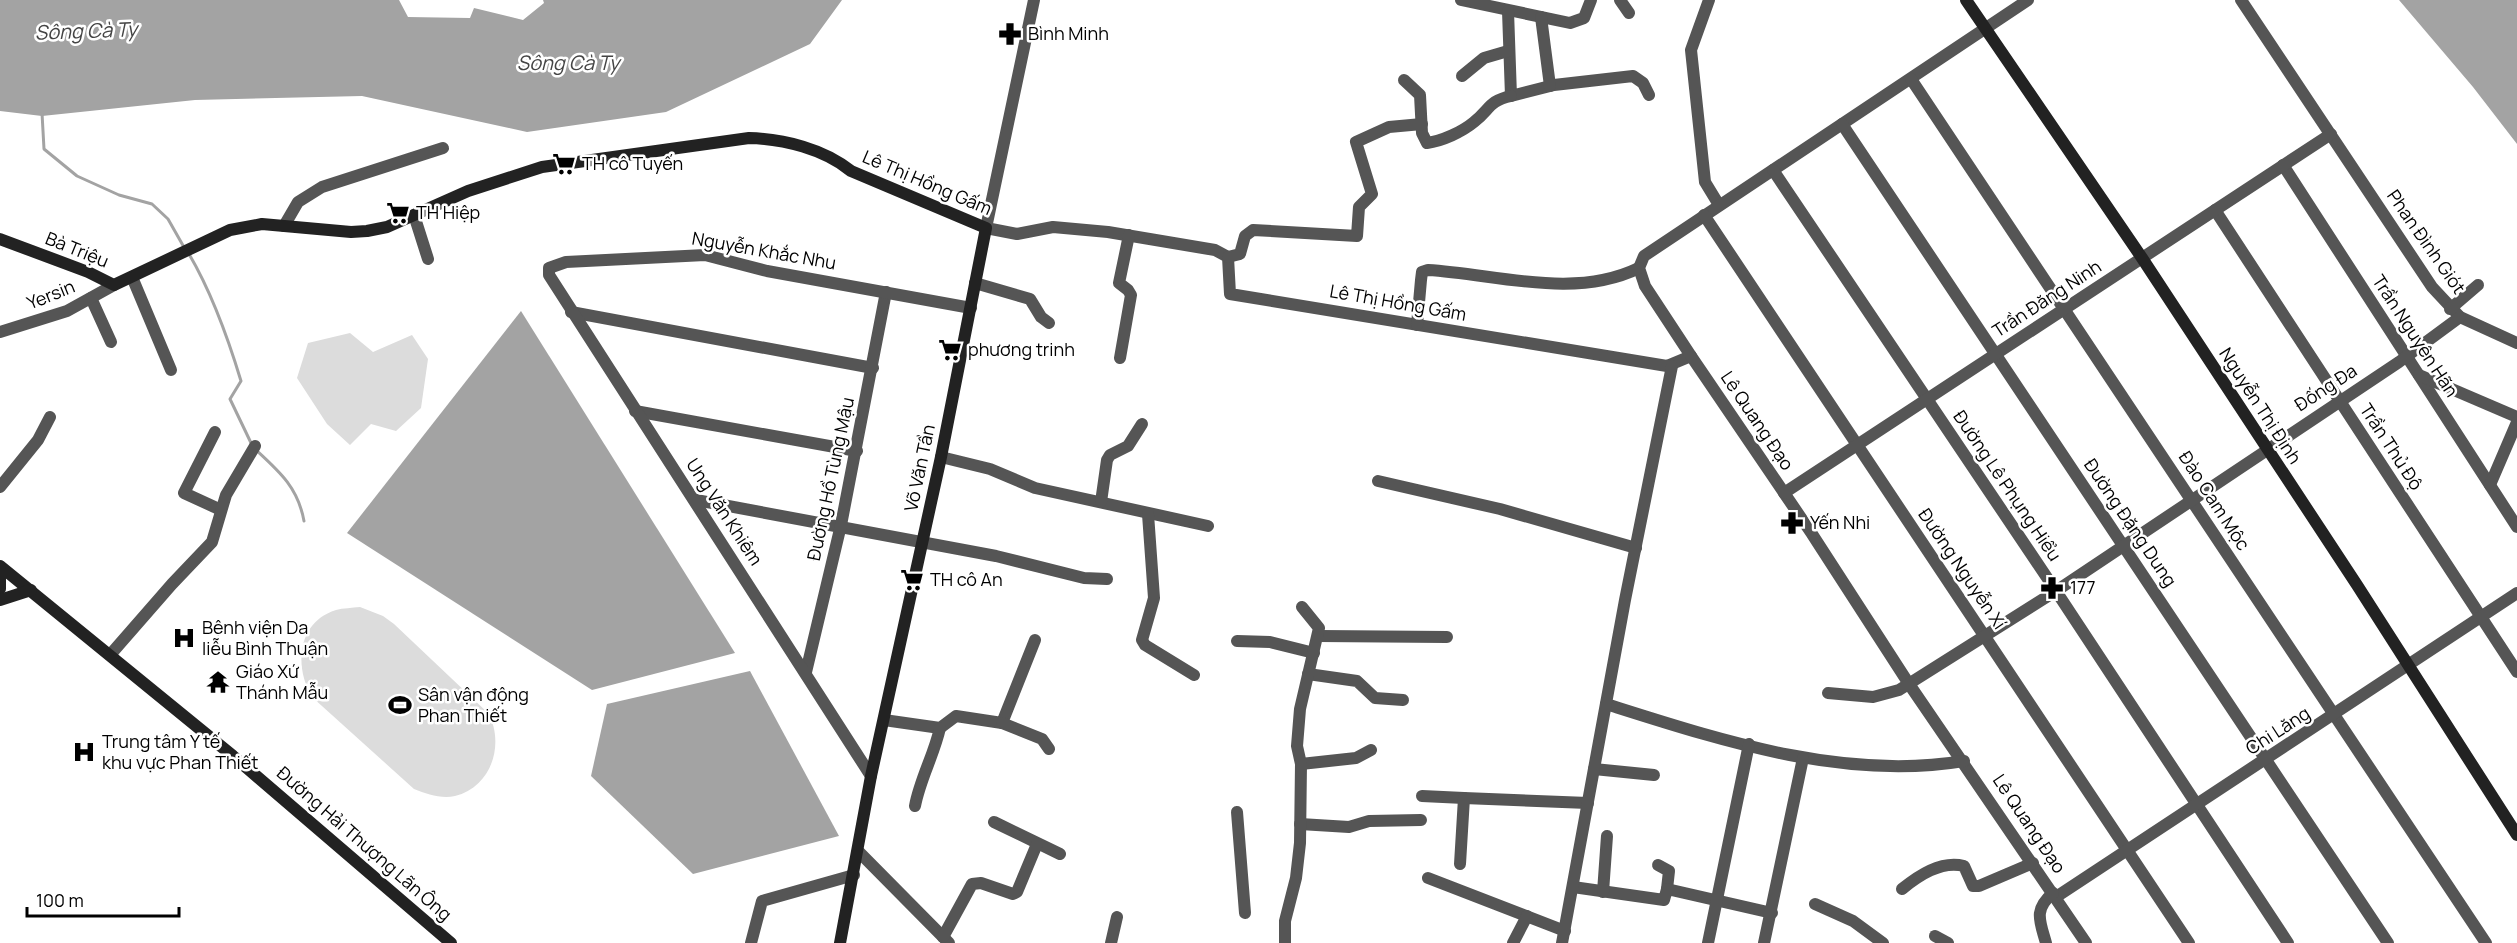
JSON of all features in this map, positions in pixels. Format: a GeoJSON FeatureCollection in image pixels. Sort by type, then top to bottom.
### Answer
{"type":"FeatureCollection","features":[{"type":"Feature","properties":{"kind":"street","name":"Võ Văn Tần"},"geometry":{"type":"LineString","coordinates":[[840,943],[859,852],[871,776],[941,457],[1034,0]]}},
{"type":"Feature","properties":{"kind":"street"},"geometry":{"type":"LineString","coordinates":[[1461,0],[1576,23],[1584,18],[1591,0]]}},
{"type":"Feature","properties":{"kind":"street"},"geometry":{"type":"LineString","coordinates":[[1620,0],[1629,13]]}},
{"type":"Feature","properties":{"kind":"street"},"geometry":{"type":"LineString","coordinates":[[1708,0],[1691,50],[1705,182],[1719,205]]}},
{"type":"Feature","properties":{"kind":"street","name":"Nguyễn Thị Định"},"geometry":{"type":"LineString","coordinates":[[1966,0],[2142,258],[2517,835]]}},
{"type":"Feature","properties":{"kind":"street"},"geometry":{"type":"LineString","coordinates":[[1417,325],[1422,272],[1428,270],[1561,284],[1619,278],[1639,268],[1644,256],[2028,0]]}},
{"type":"Feature","properties":{"kind":"street","name":"Phan Đình Giót"},"geometry":{"type":"LineString","coordinates":[[2241,0],[2406,251],[2455,313],[2517,343]]}},
{"type":"Feature","properties":{"kind":"street"},"geometry":{"type":"LineString","coordinates":[[1508,11],[1511,96]]}},
{"type":"Feature","properties":{"kind":"street"},"geometry":{"type":"LineString","coordinates":[[1541,17],[1550,86]]}},
{"type":"Feature","properties":{"kind":"street"},"geometry":{"type":"LineString","coordinates":[[1462,76],[1484,58],[1508,51]]}},
{"type":"Feature","properties":{"kind":"street"},"geometry":{"type":"LineString","coordinates":[[1404,80],[1420,95],[1423,139],[1427,143],[1435,142],[1473,123],[1494,101],[1550,86],[1633,76],[1643,83],[1650,94]]}},
{"type":"Feature","properties":{"kind":"street","name":"Đào Cam Mộc"},"geometry":{"type":"LineString","coordinates":[[1911,79],[2486,943]]}},
{"type":"Feature","properties":{"kind":"street"},"geometry":{"type":"LineString","coordinates":[[1228,257],[1240,254],[1245,236],[1253,230],[1357,236],[1359,207],[1372,194],[1356,142],[1389,127],[1422,124]]}},
{"type":"Feature","properties":{"kind":"street","name":"Đường Đặng Dung"},"geometry":{"type":"LineString","coordinates":[[1842,124],[2388,943]]}},
{"type":"Feature","properties":{"kind":"street","name":"Trần Đăng Ninh"},"geometry":{"type":"LineString","coordinates":[[1784,493],[2331,134]]}},
{"type":"Feature","properties":{"kind":"street","name":"Lê Thị Hồng Gấm"},"geometry":{"type":"LineString","coordinates":[[173,258],[230,230],[246,226],[284,226],[351,232],[387,226],[468,191],[543,167],[749,138],[782,142],[821,154],[838,161],[851,171],[986,228],[1017,234],[1053,227],[1129,235],[1215,250],[1228,257],[1230,294],[1672,366]]}},
{"type":"Feature","properties":{"kind":"street"},"geometry":{"type":"LineString","coordinates":[[284,226],[298,202],[322,187],[443,148]]}},
{"type":"Feature","properties":{"kind":"street","name":"Trần Nguyên Hãn"},"geometry":{"type":"LineString","coordinates":[[2283,165],[2517,527]]}},
{"type":"Feature","properties":{"kind":"street","name":"Đường Lê Phụng Hiểu"},"geometry":{"type":"LineString","coordinates":[[1773,170],[2056,591],[2288,943]]}},
{"type":"Feature","properties":{"kind":"street","name":"Trần Thủ Độ"},"geometry":{"type":"LineString","coordinates":[[2215,210],[2517,672]]}},
{"type":"Feature","properties":{"kind":"street"},"geometry":{"type":"LineString","coordinates":[[414,215],[428,259]]}},
{"type":"Feature","properties":{"kind":"street","name":"Đường Nguyễn Xí"},"geometry":{"type":"LineString","coordinates":[[1704,215],[2189,943]]}},
{"type":"Feature","properties":{"kind":"street"},"geometry":{"type":"LineString","coordinates":[[1120,358],[1131,296],[1128,290],[1119,283],[1129,235]]}},
{"type":"Feature","properties":{"kind":"street","name":"Bà Triệu"},"geometry":{"type":"LineString","coordinates":[[0,239],[88,272],[114,285],[173,258]]}},
{"type":"Feature","properties":{"kind":"street","name":"Nguyễn Khắc Nhu"},"geometry":{"type":"LineString","coordinates":[[549,268],[566,262],[696,254],[767,271],[971,308]]}},
{"type":"Feature","properties":{"kind":"street","name":"Ung Văn Khiêm"},"geometry":{"type":"LineString","coordinates":[[549,268],[549,275],[571,312],[696,500],[871,776]]}},
{"type":"Feature","properties":{"kind":"street","name":"Lê Quang Đạo"},"geometry":{"type":"LineString","coordinates":[[1639,268],[1646,286],[1691,356],[1909,684],[1964,761],[2086,943]]}},
{"type":"Feature","properties":{"kind":"street"},"geometry":{"type":"LineString","coordinates":[[132,277],[171,370]]}},
{"type":"Feature","properties":{"kind":"street"},"geometry":{"type":"LineString","coordinates":[[975,283],[1030,299],[1041,317],[1049,323]]}},
{"type":"Feature","properties":{"kind":"street","name":"Yersin"},"geometry":{"type":"LineString","coordinates":[[0,332],[67,311],[114,285]]}},
{"type":"Feature","properties":{"kind":"street","name":"Đống Đa"},"geometry":{"type":"LineString","coordinates":[[1828,693],[1873,697],[1887,695],[1985,637],[2407,356],[2455,313],[2478,285]]}},
{"type":"Feature","properties":{"kind":"street","name":"Đường Hồ Tùng Mậu"},"geometry":{"type":"LineString","coordinates":[[806,672],[857,451],[886,292]]}},
{"type":"Feature","properties":{"kind":"street"},"geometry":{"type":"LineString","coordinates":[[91,298],[111,342]]}},
{"type":"Feature","properties":{"kind":"street"},"geometry":{"type":"LineString","coordinates":[[571,312],[873,368]]}},
{"type":"Feature","properties":{"kind":"street"},"geometry":{"type":"LineString","coordinates":[[1428,878],[1527,916],[1563,937],[1672,366],[1691,356]]}},
{"type":"Feature","properties":{"kind":"street"},"geometry":{"type":"LineString","coordinates":[[2418,375],[2517,417]]}},
{"type":"Feature","properties":{"kind":"street"},"geometry":{"type":"LineString","coordinates":[[635,411],[857,451]]}},
{"type":"Feature","properties":{"kind":"street"},"geometry":{"type":"LineString","coordinates":[[0,486],[38,440],[50,417]]}},
{"type":"Feature","properties":{"kind":"street"},"geometry":{"type":"LineString","coordinates":[[2490,485],[2517,422]]}},
{"type":"Feature","properties":{"kind":"street"},"geometry":{"type":"LineString","coordinates":[[1101,502],[1107,460],[1110,455],[1128,446],[1142,424]]}},
{"type":"Feature","properties":{"kind":"street"},"geometry":{"type":"LineString","coordinates":[[215,432],[184,493],[221,510]]}},
{"type":"Feature","properties":{"kind":"street"},"geometry":{"type":"LineString","coordinates":[[110,655],[171,584],[212,542],[226,495],[255,447]]}},
{"type":"Feature","properties":{"kind":"street"},"geometry":{"type":"LineString","coordinates":[[941,457],[990,469],[1035,488],[1208,526]]}},
{"type":"Feature","properties":{"kind":"street"},"geometry":{"type":"LineString","coordinates":[[1378,481],[1500,509],[1636,548]]}},
{"type":"Feature","properties":{"kind":"street"},"geometry":{"type":"LineString","coordinates":[[696,500],[841,525],[996,556],[1084,578],[1107,579]]}},
{"type":"Feature","properties":{"kind":"street"},"geometry":{"type":"LineString","coordinates":[[1148,514],[1154,598],[1142,640],[1145,645],[1194,675]]}},
{"type":"Feature","properties":{"kind":"street"},"geometry":{"type":"LineString","coordinates":[[0,567],[0,590]]}},
{"type":"Feature","properties":{"kind":"street","name":"Đường Hải Thượng Lãn Ông"},"geometry":{"type":"LineString","coordinates":[[0,567],[259,778],[451,943]]}},
{"type":"Feature","properties":{"kind":"street"},"geometry":{"type":"LineString","coordinates":[[0,600],[31,590]]}},
{"type":"Feature","properties":{"kind":"street","name":"Chi Lăng"},"geometry":{"type":"LineString","coordinates":[[2055,895],[2128,851],[2268,760],[2517,592]]}},
{"type":"Feature","properties":{"kind":"street"},"geometry":{"type":"LineString","coordinates":[[1285,943],[1285,921],[1298,861],[1301,764],[1297,744],[1300,709],[1319,628],[1302,607]]}},
{"type":"Feature","properties":{"kind":"street"},"geometry":{"type":"LineString","coordinates":[[1318,636],[1447,638]]}},
{"type":"Feature","properties":{"kind":"street"},"geometry":{"type":"LineString","coordinates":[[1002,723],[1035,640]]}},
{"type":"Feature","properties":{"kind":"street"},"geometry":{"type":"LineString","coordinates":[[1237,641],[1270,642],[1314,652]]}},
{"type":"Feature","properties":{"kind":"street"},"geometry":{"type":"LineString","coordinates":[[1308,674],[1357,681],[1375,698],[1402,700]]}},
{"type":"Feature","properties":{"kind":"street"},"geometry":{"type":"LineString","coordinates":[[1606,704],[1696,731],[1803,758],[1910,765],[1964,761]]}},
{"type":"Feature","properties":{"kind":"street"},"geometry":{"type":"LineString","coordinates":[[915,806],[940,728],[956,716],[1002,723],[1042,739],[1049,749]]}},
{"type":"Feature","properties":{"kind":"street"},"geometry":{"type":"LineString","coordinates":[[884,720],[940,728]]}},
{"type":"Feature","properties":{"kind":"street"},"geometry":{"type":"LineString","coordinates":[[1708,943],[1719,901],[1749,744]]}},
{"type":"Feature","properties":{"kind":"street"},"geometry":{"type":"LineString","coordinates":[[1301,764],[1356,758],[1371,750]]}},
{"type":"Feature","properties":{"kind":"street"},"geometry":{"type":"LineString","coordinates":[[1764,943],[1803,758]]}},
{"type":"Feature","properties":{"kind":"street"},"geometry":{"type":"LineString","coordinates":[[1594,769],[1654,775]]}},
{"type":"Feature","properties":{"kind":"street"},"geometry":{"type":"LineString","coordinates":[[1422,796],[1588,803]]}},
{"type":"Feature","properties":{"kind":"street"},"geometry":{"type":"LineString","coordinates":[[1460,864],[1464,798]]}},
{"type":"Feature","properties":{"kind":"street"},"geometry":{"type":"LineString","coordinates":[[1237,812],[1245,913]]}},
{"type":"Feature","properties":{"kind":"street"},"geometry":{"type":"LineString","coordinates":[[1300,824],[1349,827],[1369,822],[1421,820]]}},
{"type":"Feature","properties":{"kind":"street"},"geometry":{"type":"LineString","coordinates":[[994,822],[1060,855]]}},
{"type":"Feature","properties":{"kind":"street"},"geometry":{"type":"LineString","coordinates":[[1603,892],[1607,836]]}},
{"type":"Feature","properties":{"kind":"street"},"geometry":{"type":"LineString","coordinates":[[859,852],[946,940],[972,884],[981,883],[1013,894],[1017,892],[1036,844]]}},
{"type":"Feature","properties":{"kind":"street"},"geometry":{"type":"LineString","coordinates":[[1902,889],[1918,876],[1944,867],[1964,866],[1973,886],[1979,886],[2033,863]]}},
{"type":"Feature","properties":{"kind":"street"},"geometry":{"type":"LineString","coordinates":[[1573,887],[1664,900],[1669,871],[1658,865]]}},
{"type":"Feature","properties":{"kind":"street"},"geometry":{"type":"LineString","coordinates":[[751,943],[762,901],[854,875]]}},
{"type":"Feature","properties":{"kind":"street"},"geometry":{"type":"LineString","coordinates":[[1667,889],[1772,913]]}},
{"type":"Feature","properties":{"kind":"street"},"geometry":{"type":"LineString","coordinates":[[2046,943],[2039,917],[2040,908],[2043,902],[2055,895]]}},
{"type":"Feature","properties":{"kind":"street"},"geometry":{"type":"LineString","coordinates":[[1815,904],[1853,921],[1883,943]]}},
{"type":"Feature","properties":{"kind":"street"},"geometry":{"type":"LineString","coordinates":[[1513,943],[1527,916]]}},
{"type":"Feature","properties":{"kind":"street"},"geometry":{"type":"LineString","coordinates":[[1111,943],[1117,917]]}},
{"type":"Feature","properties":{"kind":"street"},"geometry":{"type":"LineString","coordinates":[[1935,936],[1948,943]]}},
{"type":"Feature","properties":{"kind":"shaded area"},"geometry":{"type":"Polygon","coordinates":[[[350,333],[373,352],[412,335],[428,359],[421,408],[396,431],[371,424],[350,445],[327,424],[297,378],[308,343],[350,333]]]}},
{"type":"Feature","properties":{"kind":"shaded area","name":"Sân vận động Phan Thiết"},"geometry":{"type":"Polygon","coordinates":[[[360,607],[383,616],[394,624],[488,713],[495,737],[492,762],[486,774],[468,791],[445,797],[414,789],[312,697],[306,685],[301,659],[307,635],[313,624],[323,616],[339,609],[360,607]]]}},
{"type":"Feature","properties":{"kind":"water","name":"Sông Cà Ty"},"geometry":{"type":"Polygon","coordinates":[[[0,0],[399,0],[408,17],[470,18],[474,8],[523,20],[544,3],[543,0],[842,0],[810,44],[666,112],[527,132],[362,96],[195,100],[42,116],[0,111],[0,0]]]}},
{"type":"Feature","properties":{"kind":"water"},"geometry":{"type":"Polygon","coordinates":[[[2399,0],[2517,0],[2517,144],[2473,87],[2399,0]]]}},
{"type":"Feature","properties":{"kind":"water"},"geometry":{"type":"Polygon","coordinates":[[[521,311],[735,653],[592,690],[347,533],[521,311]]]}},
{"type":"Feature","properties":{"kind":"water"},"geometry":{"type":"Polygon","coordinates":[[[750,671],[839,836],[693,874],[591,776],[607,704],[750,671]]]}},
{"type":"Feature","properties":{"kind":"waterway"},"geometry":{"type":"LineString","coordinates":[[42,113],[44,149],[77,176],[119,195],[152,204],[168,219],[185,249]]}},
{"type":"Feature","properties":{"kind":"waterway"},"geometry":{"type":"LineString","coordinates":[[189,254],[212,300],[231,348],[241,381],[230,399],[252,445]]}},
{"type":"Feature","properties":{"kind":"waterway"},"geometry":{"type":"LineString","coordinates":[[256,450],[287,481],[297,499],[304,521]]}},
{"type":"Feature","properties":{"kind":"place","name":"Bình Minh"},"geometry":{"type":"Point","coordinates":[1010,34]}},
{"type":"Feature","properties":{"kind":"place","name":"TH cô Tuyến"},"geometry":{"type":"Point","coordinates":[564,164]}},
{"type":"Feature","properties":{"kind":"place","name":"TH Hiệp"},"geometry":{"type":"Point","coordinates":[398,213]}},
{"type":"Feature","properties":{"kind":"place","name":"phương trinh"},"geometry":{"type":"Point","coordinates":[950,350]}},
{"type":"Feature","properties":{"kind":"place","name":"Yến Nhi"},"geometry":{"type":"Point","coordinates":[1792,523]}},
{"type":"Feature","properties":{"kind":"place","name":"TH cô An"},"geometry":{"type":"Point","coordinates":[912,580]}},
{"type":"Feature","properties":{"kind":"place","name":"177"},"geometry":{"type":"Point","coordinates":[2052,588]}},
{"type":"Feature","properties":{"kind":"place","name":"Bệnh viện Da liễu Bình Thuận"},"geometry":{"type":"Point","coordinates":[184,638]}},
{"type":"Feature","properties":{"kind":"place","name":"Giáo Xứ Thánh Mẫu"},"geometry":{"type":"Point","coordinates":[218,682]}},
{"type":"Feature","properties":{"kind":"place","name":"Sân vận động Phan Thiết"},"geometry":{"type":"Point","coordinates":[400,705]}},
{"type":"Feature","properties":{"kind":"place","name":"Trung tâm Y tế khu vực Phan Thiết"},"geometry":{"type":"Point","coordinates":[84,752]}}]}
